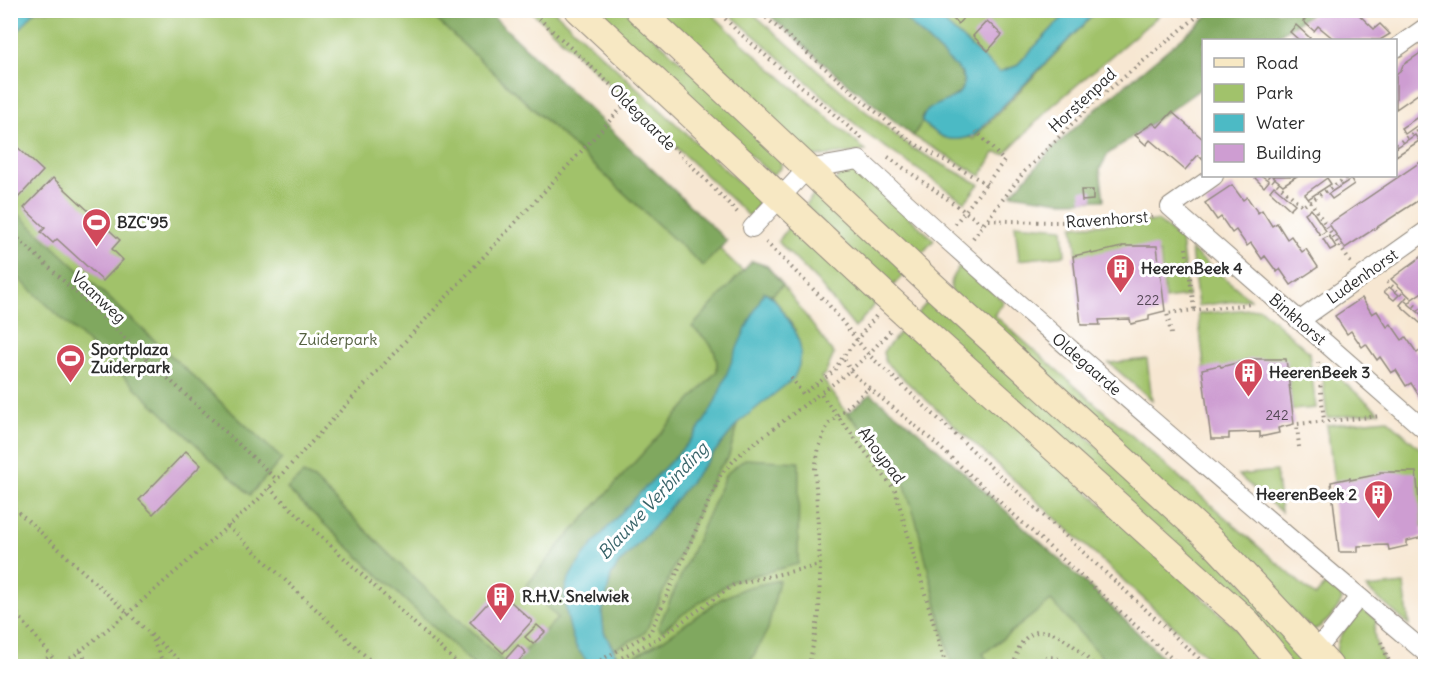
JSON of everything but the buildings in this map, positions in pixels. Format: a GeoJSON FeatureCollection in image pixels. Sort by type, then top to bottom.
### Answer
{"type":"FeatureCollection","features":[{"type":"Feature","properties":{"kind":"main road","name":"Oldegaarde"},"geometry":{"type":"LineString","coordinates":[[579,10],[890,300],[1247,622],[1283,666]]}},
{"type":"Feature","properties":{"kind":"main road"},"geometry":{"type":"LineString","coordinates":[[639,10],[807,169],[1213,542],[1322,659]]}},
{"type":"Feature","properties":{"kind":"street"},"geometry":{"type":"LineString","coordinates":[[1397,47],[1425,27]]}},
{"type":"Feature","properties":{"kind":"street","name":"Oldegaarde"},"geometry":{"type":"LineString","coordinates":[[807,169],[859,160],[999,287],[1425,653]]}},
{"type":"Feature","properties":{"kind":"street"},"geometry":{"type":"LineString","coordinates":[[752,228],[807,169]]}},
{"type":"Feature","properties":{"kind":"street","name":"Ravenhorst"},"geometry":{"type":"LineString","coordinates":[[1176,213],[1213,177]]}},
{"type":"Feature","properties":{"kind":"street","name":"Binkhorst"},"geometry":{"type":"LineString","coordinates":[[1176,213],[1425,431]]}},
{"type":"Feature","properties":{"kind":"street","name":"Ludenhorst"},"geometry":{"type":"LineString","coordinates":[[1299,321],[1425,231]]}},
{"type":"Feature","properties":{"kind":"street"},"geometry":{"type":"LineString","coordinates":[[1322,659],[1359,597]]}},
{"type":"Feature","properties":{"kind":"path","name":"Oldegaarde"},"geometry":{"type":"LineString","coordinates":[[530,10],[628,101],[828,304],[868,355],[1208,666]]}},
{"type":"Feature","properties":{"kind":"path"},"geometry":{"type":"LineString","coordinates":[[717,10],[737,31],[873,147]]}},
{"type":"Feature","properties":{"kind":"path"},"geometry":{"type":"LineString","coordinates":[[757,10],[909,141],[987,184]]}},
{"type":"Feature","properties":{"kind":"path","name":"Horstenpad"},"geometry":{"type":"LineString","coordinates":[[988,220],[1024,172],[1095,101],[1205,10]]}},
{"type":"Feature","properties":{"kind":"path"},"geometry":{"type":"LineString","coordinates":[[10,605],[60,666],[128,613],[269,488],[628,101]]}},
{"type":"Feature","properties":{"kind":"path"},"geometry":{"type":"LineString","coordinates":[[1397,144],[1425,124]]}},
{"type":"Feature","properties":{"kind":"path"},"geometry":{"type":"LineString","coordinates":[[882,153],[984,225]]}},
{"type":"Feature","properties":{"kind":"path"},"geometry":{"type":"LineString","coordinates":[[1269,177],[1303,206],[1347,177]]}},
{"type":"Feature","properties":{"kind":"path"},"geometry":{"type":"LineString","coordinates":[[1310,201],[1366,273],[1425,315]]}},
{"type":"Feature","properties":{"kind":"path"},"geometry":{"type":"LineString","coordinates":[[1176,213],[1194,309]]}},
{"type":"Feature","properties":{"kind":"path","name":"Ravenhorst"},"geometry":{"type":"LineString","coordinates":[[988,220],[1056,223],[1111,221],[1176,213]]}},
{"type":"Feature","properties":{"kind":"path","name":"Vaanweg"},"geometry":{"type":"LineString","coordinates":[[10,231],[276,479]]}},
{"type":"Feature","properties":{"kind":"path"},"geometry":{"type":"LineString","coordinates":[[1171,333],[1167,313],[1278,302]]}},
{"type":"Feature","properties":{"kind":"path"},"geometry":{"type":"LineString","coordinates":[[1315,334],[1324,421]]}},
{"type":"Feature","properties":{"kind":"path"},"geometry":{"type":"LineString","coordinates":[[591,666],[650,633],[721,474],[739,455],[850,372],[868,355]]}},
{"type":"Feature","properties":{"kind":"path"},"geometry":{"type":"LineString","coordinates":[[843,357],[850,372],[925,434],[1180,666]]}},
{"type":"Feature","properties":{"kind":"path"},"geometry":{"type":"LineString","coordinates":[[809,666],[819,614],[820,565],[815,469],[819,447],[828,424],[869,388]]}},
{"type":"Feature","properties":{"kind":"path","name":"Ahoypad"},"geometry":{"type":"LineString","coordinates":[[820,393],[895,490],[946,666]]}},
{"type":"Feature","properties":{"kind":"path"},"geometry":{"type":"LineString","coordinates":[[1299,447],[1297,424],[1405,413]]}},
{"type":"Feature","properties":{"kind":"path"},"geometry":{"type":"LineString","coordinates":[[269,488],[460,666]]}},
{"type":"Feature","properties":{"kind":"path"},"geometry":{"type":"LineString","coordinates":[[10,504],[185,666]]}},
{"type":"Feature","properties":{"kind":"path"},"geometry":{"type":"LineString","coordinates":[[228,526],[376,666]]}},
{"type":"Feature","properties":{"kind":"path"},"geometry":{"type":"LineString","coordinates":[[606,666],[662,636],[735,584],[820,565]]}},
{"type":"Feature","properties":{"kind":"path"},"geometry":{"type":"LineString","coordinates":[[148,631],[165,666]]}},
{"type":"Feature","properties":{"kind":"path"},"geometry":{"type":"LineString","coordinates":[[1015,666],[1017,654],[1026,638],[1044,631],[1062,636],[1095,666]]}},
{"type":"Feature","properties":{"kind":"path"},"geometry":{"type":"LineString","coordinates":[[81,651],[88,666]]}},
{"type":"Feature","properties":{"kind":"path"},"geometry":{"type":"LineString","coordinates":[[37,666],[50,656]]}},
{"type":"Feature","properties":{"kind":"path"},"geometry":{"type":"LineString","coordinates":[[1036,666],[1047,657],[1054,657],[1063,660],[1069,666]]}},
{"type":"Feature","properties":{"kind":"green space","name":"Zuiderpark"},"geometry":{"type":"Polygon","coordinates":[[[468,10],[749,277],[796,331],[772,295],[783,285],[834,354],[825,374],[821,377],[850,417],[1132,666],[11,666],[11,11],[468,10]]]}},
{"type":"Feature","properties":{"kind":"green space"},"geometry":{"type":"Polygon","coordinates":[[[427,11],[487,11],[727,241],[703,266],[427,11]]]}},
{"type":"Feature","properties":{"kind":"green space"},"geometry":{"type":"Polygon","coordinates":[[[531,11],[554,11],[757,199],[758,206],[749,216],[531,11]]]}},
{"type":"Feature","properties":{"kind":"green space"},"geometry":{"type":"Polygon","coordinates":[[[590,11],[626,11],[781,154],[781,168],[772,175],[590,11]]]}},
{"type":"Feature","properties":{"kind":"green space"},"geometry":{"type":"Polygon","coordinates":[[[647,11],[709,11],[741,42],[866,151],[804,158],[647,11]]]}},
{"type":"Feature","properties":{"kind":"green space"},"geometry":{"type":"Polygon","coordinates":[[[726,11],[750,11],[859,106],[912,148],[979,184],[965,202],[869,136],[726,11]]]}},
{"type":"Feature","properties":{"kind":"green space"},"geometry":{"type":"Polygon","coordinates":[[[765,11],[897,11],[959,70],[963,86],[953,97],[923,114],[922,122],[913,136],[831,70],[765,11]]]}},
{"type":"Feature","properties":{"kind":"green space"},"geometry":{"type":"Polygon","coordinates":[[[931,11],[1069,11],[1016,66],[999,72],[931,11]]]}},
{"type":"Feature","properties":{"kind":"green space"},"geometry":{"type":"Polygon","coordinates":[[[1097,11],[1164,11],[1051,107],[1005,154],[994,153],[981,176],[913,136],[922,122],[934,132],[950,139],[970,137],[973,139],[1097,11]]]}},
{"type":"Feature","properties":{"kind":"green space"},"geometry":{"type":"Polygon","coordinates":[[[1214,11],[1315,11],[1273,39],[1202,39],[1202,88],[1108,154],[1100,169],[1104,200],[1061,201],[1011,194],[1054,147],[1214,11]]]}},
{"type":"Feature","properties":{"kind":"green space"},"geometry":{"type":"Polygon","coordinates":[[[854,167],[934,240],[915,261],[832,184],[847,168],[854,167]]]}},
{"type":"Feature","properties":{"kind":"green space"},"geometry":{"type":"Polygon","coordinates":[[[815,193],[907,271],[889,290],[805,205],[815,193]]]}},
{"type":"Feature","properties":{"kind":"green space"},"geometry":{"type":"Polygon","coordinates":[[[11,207],[282,459],[250,495],[11,271],[11,207]]]}},
{"type":"Feature","properties":{"kind":"green space"},"geometry":{"type":"Polygon","coordinates":[[[794,219],[879,299],[855,328],[818,282],[778,242],[794,219]]]}},
{"type":"Feature","properties":{"kind":"green space"},"geometry":{"type":"Polygon","coordinates":[[[1158,221],[1181,240],[1188,296],[1165,299],[1160,254],[1078,261],[1073,226],[1158,221]]]}},
{"type":"Feature","properties":{"kind":"green space"},"geometry":{"type":"Polygon","coordinates":[[[1015,224],[1063,228],[1065,255],[1019,260],[1015,224]]]}},
{"type":"Feature","properties":{"kind":"green space"},"geometry":{"type":"Polygon","coordinates":[[[1191,250],[1250,299],[1198,306],[1191,250]]]}},
{"type":"Feature","properties":{"kind":"green space"},"geometry":{"type":"Polygon","coordinates":[[[752,261],[767,266],[783,285],[772,295],[764,292],[710,415],[689,442],[611,525],[575,645],[588,662],[583,666],[509,666],[558,618],[526,586],[559,546],[717,371],[714,350],[692,327],[752,261]]]}},
{"type":"Feature","properties":{"kind":"green space"},"geometry":{"type":"Polygon","coordinates":[[[962,265],[1004,302],[994,315],[1315,596],[1327,583],[1340,594],[1342,600],[1330,618],[1313,630],[951,291],[953,276],[962,265]]]}},
{"type":"Feature","properties":{"kind":"green space"},"geometry":{"type":"Polygon","coordinates":[[[933,296],[1224,562],[1320,666],[1291,666],[917,314],[933,296]]]}},
{"type":"Feature","properties":{"kind":"green space"},"geometry":{"type":"Polygon","coordinates":[[[1260,308],[1309,352],[1316,408],[1292,410],[1287,365],[1205,374],[1198,314],[1260,308]]]}},
{"type":"Feature","properties":{"kind":"green space"},"geometry":{"type":"Polygon","coordinates":[[[907,324],[1243,635],[1270,666],[1217,666],[885,362],[883,352],[907,324]]]}},
{"type":"Feature","properties":{"kind":"green space"},"geometry":{"type":"Polygon","coordinates":[[[1147,359],[1152,400],[1109,363],[1147,359]]]}},
{"type":"Feature","properties":{"kind":"green space"},"geometry":{"type":"Polygon","coordinates":[[[1321,363],[1379,412],[1327,418],[1321,363]]]}},
{"type":"Feature","properties":{"kind":"green space"},"geometry":{"type":"Polygon","coordinates":[[[871,394],[917,430],[1103,599],[1172,666],[1110,666],[1051,601],[983,654],[991,666],[952,666],[916,520],[901,473],[848,413],[871,394]]]}},
{"type":"Feature","properties":{"kind":"green space"},"geometry":{"type":"Polygon","coordinates":[[[1387,419],[1425,453],[1425,526],[1422,527],[1334,482],[1327,425],[1387,419]]]}},
{"type":"Feature","properties":{"kind":"green space"},"geometry":{"type":"Polygon","coordinates":[[[739,422],[728,458],[719,468],[709,487],[646,631],[614,649],[604,632],[602,614],[611,576],[739,422]]]}},
{"type":"Feature","properties":{"kind":"green space"},"geometry":{"type":"Polygon","coordinates":[[[745,459],[799,462],[798,564],[732,581],[677,618],[662,631],[658,628],[726,474],[745,459]]]}},
{"type":"Feature","properties":{"kind":"green space"},"geometry":{"type":"Polygon","coordinates":[[[1276,471],[1281,512],[1238,475],[1276,471]]]}},
{"type":"Feature","properties":{"kind":"green space"},"geometry":{"type":"Polygon","coordinates":[[[303,474],[314,479],[508,666],[475,666],[287,489],[303,474]]]}},
{"type":"Feature","properties":{"kind":"green space"},"geometry":{"type":"Polygon","coordinates":[[[779,580],[768,629],[748,666],[622,666],[621,664],[664,639],[721,599],[745,588],[779,580]]]}},
{"type":"Feature","properties":{"kind":"green space"},"geometry":{"type":"Polygon","coordinates":[[[1404,584],[1409,625],[1366,588],[1404,584]]]}},
{"type":"Feature","properties":{"kind":"green space"},"geometry":{"type":"Polygon","coordinates":[[[1363,609],[1377,620],[1374,632],[1378,649],[1386,666],[1338,666],[1336,648],[1341,634],[1363,609]]]}},
{"type":"Feature","properties":{"kind":"water"},"geometry":{"type":"Polygon","coordinates":[[[10,11],[35,11],[11,40],[10,11]]]}},
{"type":"Feature","properties":{"kind":"water"},"geometry":{"type":"Polygon","coordinates":[[[897,11],[931,11],[999,72],[1016,66],[1069,11],[1097,11],[974,135],[952,139],[934,132],[922,122],[924,114],[930,109],[961,91],[962,73],[897,11]]]}},
{"type":"Feature","properties":{"kind":"water","name":"Blauwe Verbinding"},"geometry":{"type":"Polygon","coordinates":[[[764,292],[775,300],[797,336],[801,352],[798,370],[793,379],[739,422],[651,530],[618,565],[611,576],[602,614],[604,632],[622,666],[590,666],[576,647],[567,617],[565,590],[570,576],[599,537],[698,431],[718,396],[738,346],[764,292]]]}},
{"type":"Feature","properties":{"kind":"place","name":"BZC'95"},"geometry":{"type":"Point","coordinates":[96,248]}},
{"type":"Feature","properties":{"kind":"place","name":"HeerenBeek 4"},"geometry":{"type":"Point","coordinates":[1120,294]}},
{"type":"Feature","properties":{"kind":"place","name":"Sportplaza Zuiderpark"},"geometry":{"type":"Point","coordinates":[70,384]}},
{"type":"Feature","properties":{"kind":"place","name":"HeerenBeek 3"},"geometry":{"type":"Point","coordinates":[1248,398]}},
{"type":"Feature","properties":{"kind":"place","name":"HeerenBeek 2"},"geometry":{"type":"Point","coordinates":[1378,520]}},
{"type":"Feature","properties":{"kind":"place","name":"R.H.V. Snelwiek"},"geometry":{"type":"Point","coordinates":[501,622]}}]}
